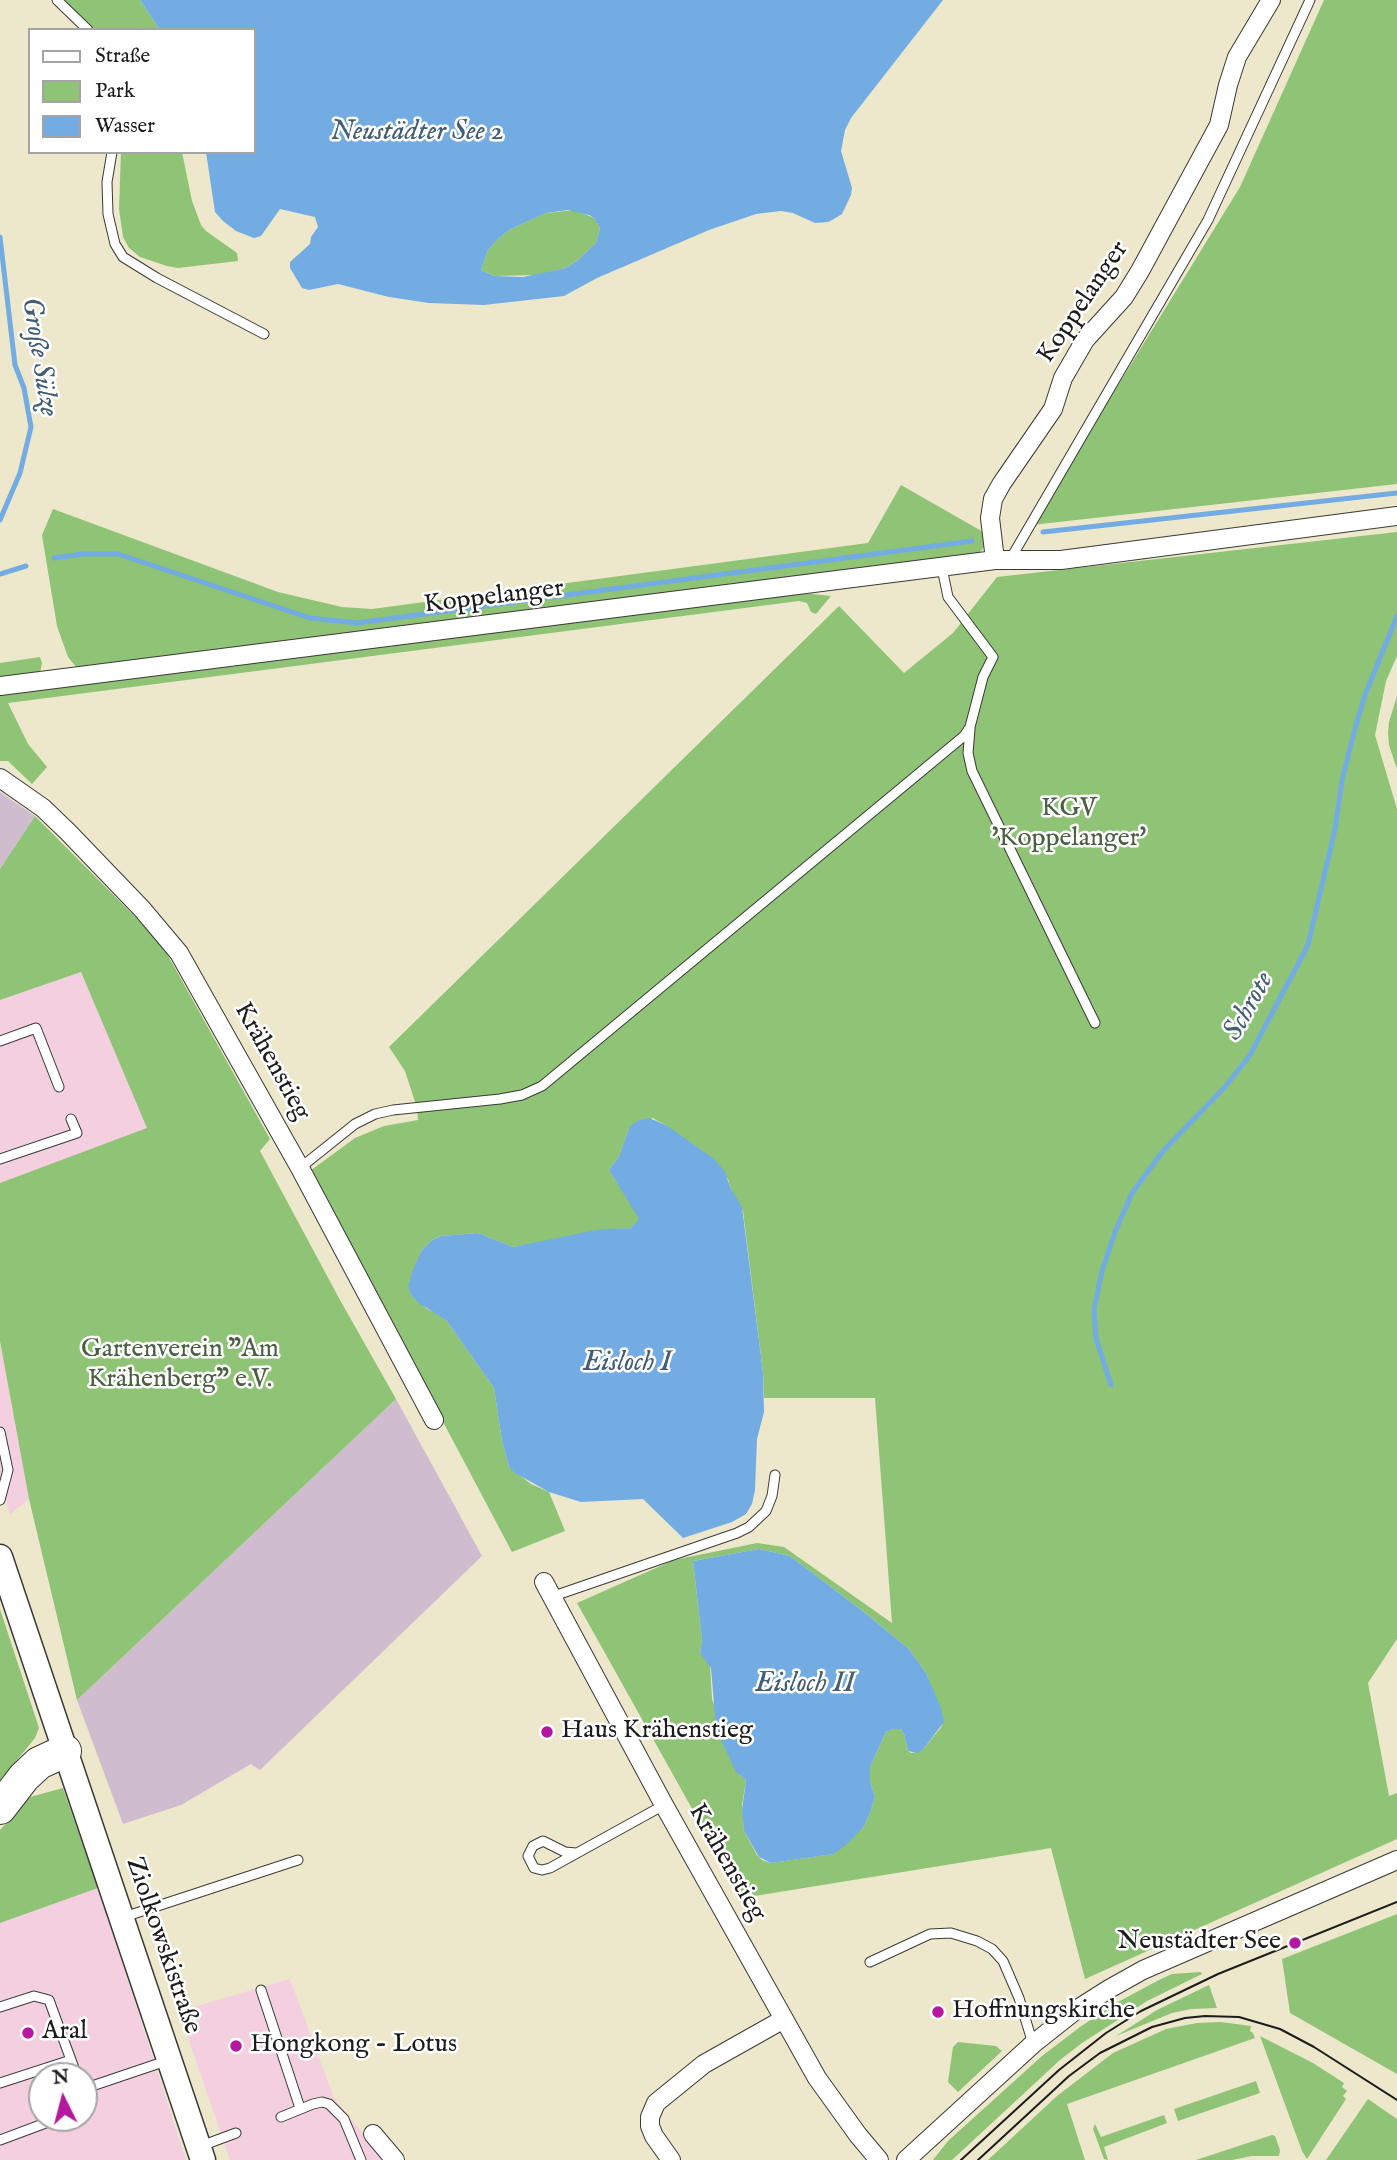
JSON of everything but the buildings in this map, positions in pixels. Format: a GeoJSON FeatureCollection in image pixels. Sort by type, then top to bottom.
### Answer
{"type":"FeatureCollection","features":[{"type":"Feature","properties":{"kind":"highway"},"geometry":{"type":"LineString","coordinates":[[0,1808],[24,1777],[39,1763],[65,1751]]}},
{"type":"Feature","properties":{"kind":"street","name":"Koppelanger"},"geometry":{"type":"LineString","coordinates":[[1003,559],[990,518],[993,499],[1053,409],[1063,378],[1085,340],[1135,281],[1219,125],[1237,57],[1271,0]]}},
{"type":"Feature","properties":{"kind":"street","name":"Koppelanger"},"geometry":{"type":"LineString","coordinates":[[0,687],[1003,559],[1061,559],[1397,516]]}},
{"type":"Feature","properties":{"kind":"street","name":"Krähenstieg"},"geometry":{"type":"LineString","coordinates":[[0,778],[20,790],[55,819],[170,941],[198,983],[300,1167],[434,1420]]}},
{"type":"Feature","properties":{"kind":"street","name":"Ziolkowskistraße"},"geometry":{"type":"LineString","coordinates":[[0,1557],[201,2153]]}},
{"type":"Feature","properties":{"kind":"street","name":"Krähenstieg"},"geometry":{"type":"LineString","coordinates":[[547,1589],[664,1805],[826,2090],[879,2160]]}},
{"type":"Feature","properties":{"kind":"street"},"geometry":{"type":"LineString","coordinates":[[906,2160],[1033,2045],[1076,2010],[1143,1970],[1397,1860]]}},
{"type":"Feature","properties":{"kind":"street"},"geometry":{"type":"LineString","coordinates":[[671,2160],[650,2126],[654,2106],[698,2068],[785,2019]]}},
{"type":"Feature","properties":{"kind":"street"},"geometry":{"type":"LineString","coordinates":[[373,2134],[395,2160]]}},
{"type":"Feature","properties":{"kind":"lane"},"geometry":{"type":"LineString","coordinates":[[57,0],[86,28]]}},
{"type":"Feature","properties":{"kind":"lane"},"geometry":{"type":"LineString","coordinates":[[1003,559],[1208,220],[1310,0]]}},
{"type":"Feature","properties":{"kind":"lane"},"geometry":{"type":"LineString","coordinates":[[112,154],[107,181],[108,214],[115,244],[123,257],[157,278],[264,334]]}},
{"type":"Feature","properties":{"kind":"lane"},"geometry":{"type":"LineString","coordinates":[[942,568],[948,597],[993,657],[982,677],[970,727],[968,753],[972,771],[1095,1023]]}},
{"type":"Feature","properties":{"kind":"lane"},"geometry":{"type":"LineString","coordinates":[[300,1167],[355,1124],[375,1114],[500,1099],[522,1095],[542,1086],[964,736],[970,727]]}},
{"type":"Feature","properties":{"kind":"lane"},"geometry":{"type":"LineString","coordinates":[[0,1041],[36,1028],[59,1087]]}},
{"type":"Feature","properties":{"kind":"lane"},"geometry":{"type":"LineString","coordinates":[[0,1160],[77,1133],[71,1119]]}},
{"type":"Feature","properties":{"kind":"lane"},"geometry":{"type":"LineString","coordinates":[[0,1432],[8,1470],[0,1500]]}},
{"type":"Feature","properties":{"kind":"lane"},"geometry":{"type":"LineString","coordinates":[[547,1589],[737,1533],[749,1527],[766,1511],[773,1492],[775,1475]]}},
{"type":"Feature","properties":{"kind":"lane"},"geometry":{"type":"LineString","coordinates":[[576,1853],[565,1852],[543,1841],[533,1846],[528,1856],[532,1866],[542,1870],[551,1868],[664,1805]]}},
{"type":"Feature","properties":{"kind":"lane"},"geometry":{"type":"LineString","coordinates":[[121,1918],[298,1860]]}},
{"type":"Feature","properties":{"kind":"lane"},"geometry":{"type":"LineString","coordinates":[[870,1962],[930,1934],[951,1933],[977,1941],[992,1949],[1003,1961],[1019,1998],[1033,2045]]}},
{"type":"Feature","properties":{"kind":"lane"},"geometry":{"type":"LineString","coordinates":[[261,1990],[300,2108]]}},
{"type":"Feature","properties":{"kind":"lane"},"geometry":{"type":"LineString","coordinates":[[0,2007],[34,1996],[49,2000],[71,2060],[0,2083]]}},
{"type":"Feature","properties":{"kind":"lane"},"geometry":{"type":"LineString","coordinates":[[98,2083],[169,2060]]}},
{"type":"Feature","properties":{"kind":"lane"},"geometry":{"type":"LineString","coordinates":[[281,2117],[322,2102],[331,2106],[348,2126],[361,2160]]}},
{"type":"Feature","properties":{"kind":"lane"},"geometry":{"type":"LineString","coordinates":[[0,2140],[28,2130]]}},
{"type":"Feature","properties":{"kind":"lane"},"geometry":{"type":"LineString","coordinates":[[201,2153],[236,2133]]}},
{"type":"Feature","properties":{"kind":"shaded area"},"geometry":{"type":"Polygon","coordinates":[[[0,792],[35,816],[0,869],[0,792]]]}},
{"type":"Feature","properties":{"kind":"shaded area"},"geometry":{"type":"Polygon","coordinates":[[[81,972],[148,1129],[0,1183],[0,1000],[81,972]]]}},
{"type":"Feature","properties":{"kind":"shaded area"},"geometry":{"type":"Polygon","coordinates":[[[0,1341],[29,1499],[10,1514],[0,1481],[0,1341]]]}},
{"type":"Feature","properties":{"kind":"shaded area"},"geometry":{"type":"Polygon","coordinates":[[[396,1399],[482,1556],[260,1770],[251,1764],[181,1805],[123,1824],[77,1700],[396,1399]]]}},
{"type":"Feature","properties":{"kind":"shaded area"},"geometry":{"type":"Polygon","coordinates":[[[98,1888],[186,2160],[0,2160],[0,1923],[98,1888]]]}},
{"type":"Feature","properties":{"kind":"shaded area"},"geometry":{"type":"Polygon","coordinates":[[[290,1979],[334,2098],[384,2160],[230,2160],[179,2011],[290,1979]]]}},
{"type":"Feature","properties":{"kind":"green space"},"geometry":{"type":"Polygon","coordinates":[[[62,0],[140,0],[159,28],[91,28],[62,0]]]}},
{"type":"Feature","properties":{"kind":"green space"},"geometry":{"type":"Polygon","coordinates":[[[1324,0],[1397,0],[1397,484],[1032,525],[1240,187],[1324,0]]]}},
{"type":"Feature","properties":{"kind":"green space"},"geometry":{"type":"Polygon","coordinates":[[[121,154],[182,154],[192,201],[201,225],[237,253],[238,261],[178,268],[140,257],[129,248],[123,237],[119,209],[121,154]]]}},
{"type":"Feature","properties":{"kind":"green space"},"geometry":{"type":"Polygon","coordinates":[[[575,210],[594,218],[600,228],[596,243],[566,268],[536,275],[494,276],[481,270],[488,250],[511,229],[546,213],[575,210]]]}},
{"type":"Feature","properties":{"kind":"green space"},"geometry":{"type":"Polygon","coordinates":[[[901,485],[985,533],[984,547],[977,556],[77,668],[68,657],[57,626],[42,535],[53,509],[278,592],[342,607],[372,609],[868,543],[901,485]]]}},
{"type":"Feature","properties":{"kind":"green space","name":"KGV 'Koppelanger'"},"geometry":{"type":"Polygon","coordinates":[[[1397,532],[1397,656],[1386,681],[1375,735],[1397,809],[1397,1639],[1368,1683],[1389,1796],[1397,1793],[1397,1839],[1085,1979],[1051,1848],[742,1898],[577,1603],[674,1560],[757,1543],[784,1547],[892,1623],[875,1398],[764,1398],[743,1211],[728,1179],[666,1125],[653,1118],[629,1129],[619,1156],[609,1170],[640,1219],[631,1228],[513,1247],[478,1233],[441,1236],[432,1240],[422,1250],[409,1282],[411,1295],[427,1309],[444,1317],[494,1388],[509,1467],[531,1484],[549,1492],[565,1531],[512,1552],[310,1171],[355,1138],[384,1126],[418,1120],[417,1108],[405,1071],[389,1047],[839,606],[904,673],[953,633],[997,577],[1397,532]],[[759,1549],[693,1561],[702,1640],[700,1653],[710,1664],[712,1699],[740,1775],[746,1780],[742,1805],[744,1831],[757,1855],[771,1863],[833,1854],[863,1828],[870,1813],[875,1797],[870,1781],[870,1767],[886,1732],[901,1729],[908,1751],[922,1751],[942,1726],[943,1718],[926,1673],[909,1649],[790,1556],[759,1549]]]}},
{"type":"Feature","properties":{"kind":"green space"},"geometry":{"type":"Polygon","coordinates":[[[803,593],[831,596],[816,614],[811,612],[807,603],[799,601],[8,703],[28,744],[47,767],[32,784],[8,761],[0,761],[0,694],[803,593]]]}},
{"type":"Feature","properties":{"kind":"green space"},"geometry":{"type":"Polygon","coordinates":[[[40,657],[40,673],[0,679],[0,663],[40,657]]]}},
{"type":"Feature","properties":{"kind":"green space"},"geometry":{"type":"Polygon","coordinates":[[[1397,696],[1397,769],[1388,733],[1397,696]]]}},
{"type":"Feature","properties":{"kind":"green space","name":"Gartenverein \"Am Krähenberg\" e.V."},"geometry":{"type":"Polygon","coordinates":[[[35,816],[161,943],[270,1139],[260,1151],[396,1399],[77,1700],[29,1499],[0,1341],[0,1183],[147,1128],[81,972],[0,1000],[0,869],[35,816]]]}},
{"type":"Feature","properties":{"kind":"green space"},"geometry":{"type":"Polygon","coordinates":[[[0,1609],[39,1728],[35,1738],[0,1781],[0,1609]]]}},
{"type":"Feature","properties":{"kind":"green space"},"geometry":{"type":"Polygon","coordinates":[[[63,1788],[98,1888],[0,1923],[0,1830],[30,1797],[63,1788]]]}},
{"type":"Feature","properties":{"kind":"green space"},"geometry":{"type":"Polygon","coordinates":[[[1397,1914],[1397,2074],[1290,2013],[1282,1959],[1397,1914]]]}},
{"type":"Feature","properties":{"kind":"green space"},"geometry":{"type":"Polygon","coordinates":[[[1172,1974],[1202,1974],[1147,2001],[1082,2043],[952,2160],[933,2160],[948,2141],[1042,2056],[1080,2027],[1116,2003],[1172,1974]]]}},
{"type":"Feature","properties":{"kind":"green space"},"geometry":{"type":"Polygon","coordinates":[[[1209,1985],[1217,2008],[1172,2013],[1116,2036],[1157,2010],[1209,1985]]]}},
{"type":"Feature","properties":{"kind":"green space"},"geometry":{"type":"Polygon","coordinates":[[[1221,2022],[1251,2026],[1250,2031],[1255,2038],[1067,2104],[1085,2160],[988,2160],[1057,2096],[1113,2053],[1166,2029],[1221,2022]]]}},
{"type":"Feature","properties":{"kind":"green space"},"geometry":{"type":"Polygon","coordinates":[[[1260,2036],[1313,2063],[1344,2083],[1342,2087],[1347,2091],[1343,2096],[1346,2099],[1307,2159],[1302,2151],[1260,2036]]]}},
{"type":"Feature","properties":{"kind":"green space"},"geometry":{"type":"Polygon","coordinates":[[[958,2042],[996,2046],[1002,2051],[958,2092],[948,2082],[953,2047],[958,2042]]]}},
{"type":"Feature","properties":{"kind":"green space"},"geometry":{"type":"Polygon","coordinates":[[[1256,2081],[1260,2093],[1178,2121],[1174,2109],[1256,2081]]]}},
{"type":"Feature","properties":{"kind":"green space"},"geometry":{"type":"Polygon","coordinates":[[[1368,2099],[1397,2119],[1397,2160],[1326,2160],[1368,2099]]]}},
{"type":"Feature","properties":{"kind":"green space"},"geometry":{"type":"Polygon","coordinates":[[[1164,2115],[1167,2123],[1104,2147],[1108,2160],[1104,2159],[1093,2129],[1095,2124],[1101,2137],[1164,2115]]]}},
{"type":"Feature","properties":{"kind":"green space"},"geometry":{"type":"Polygon","coordinates":[[[1275,2136],[1280,2150],[1279,2156],[1196,2160],[1275,2136]]]}},
{"type":"Feature","properties":{"kind":"water","name":"Neustädter See 2"},"geometry":{"type":"Polygon","coordinates":[[[140,0],[943,0],[851,118],[845,130],[841,151],[852,188],[851,195],[842,214],[828,222],[815,223],[793,213],[781,211],[756,214],[709,230],[597,278],[564,296],[484,305],[429,303],[389,297],[338,284],[309,290],[302,288],[290,268],[290,262],[310,244],[318,227],[315,217],[280,209],[261,236],[254,238],[236,231],[215,212],[206,154],[256,154],[256,28],[159,28],[140,0]],[[568,210],[546,213],[511,229],[488,250],[481,270],[494,276],[523,277],[566,268],[596,243],[600,228],[594,218],[568,210]]]}},
{"type":"Feature","properties":{"kind":"water","name":"Eisloch I"},"geometry":{"type":"Polygon","coordinates":[[[649,1118],[666,1125],[714,1159],[725,1172],[742,1207],[763,1372],[764,1412],[757,1439],[752,1504],[746,1514],[732,1522],[683,1538],[643,1499],[581,1502],[549,1492],[515,1473],[509,1467],[502,1441],[494,1388],[446,1320],[420,1304],[411,1295],[408,1286],[422,1250],[432,1240],[441,1236],[478,1233],[513,1247],[596,1230],[631,1228],[639,1219],[609,1170],[619,1156],[630,1126],[649,1118]]]}},
{"type":"Feature","properties":{"kind":"water","name":"Eisloch II"},"geometry":{"type":"Polygon","coordinates":[[[759,1549],[790,1556],[909,1649],[926,1673],[944,1722],[922,1751],[917,1753],[908,1751],[901,1729],[886,1732],[870,1767],[870,1781],[875,1797],[870,1813],[863,1828],[847,1844],[834,1854],[771,1863],[759,1857],[744,1831],[742,1810],[746,1780],[736,1772],[716,1729],[711,1668],[700,1653],[702,1640],[693,1561],[759,1549]]]}},
{"type":"Feature","properties":{"kind":"waterway","name":"Große Sülze"},"geometry":{"type":"LineString","coordinates":[[0,237],[15,365],[24,388],[31,427],[20,473],[0,520]]}},
{"type":"Feature","properties":{"kind":"waterway"},"geometry":{"type":"LineString","coordinates":[[1043,532],[1397,493]]}},
{"type":"Feature","properties":{"kind":"waterway"},"geometry":{"type":"LineString","coordinates":[[54,558],[83,554],[118,554],[310,618],[357,623],[972,541]]}},
{"type":"Feature","properties":{"kind":"waterway"},"geometry":{"type":"LineString","coordinates":[[0,574],[26,566]]}},
{"type":"Feature","properties":{"kind":"waterway","name":"Schrote"},"geometry":{"type":"LineString","coordinates":[[1111,1385],[1096,1338],[1094,1309],[1102,1271],[1115,1232],[1132,1193],[1164,1150],[1225,1087],[1250,1055],[1308,945],[1356,725],[1365,695],[1397,616]]}},
{"type":"Feature","properties":{"kind":"tram line"},"geometry":{"type":"LineString","coordinates":[[961,2160],[1059,2070],[1106,2033],[1141,2011],[1218,1974],[1397,1902]]}},
{"type":"Feature","properties":{"kind":"tram line"},"geometry":{"type":"LineString","coordinates":[[978,2160],[1069,2076],[1100,2053],[1152,2027],[1185,2018],[1239,2017],[1280,2029],[1314,2047],[1397,2100]]}},
{"type":"Feature","properties":{"kind":"place","name":"Haus Krähenstieg"},"geometry":{"type":"Point","coordinates":[547,1732]}},
{"type":"Feature","properties":{"kind":"place","name":"Neustädter See"},"geometry":{"type":"Point","coordinates":[1295,1943]}},
{"type":"Feature","properties":{"kind":"place","name":"Hoffnungskirche"},"geometry":{"type":"Point","coordinates":[938,2012]}},
{"type":"Feature","properties":{"kind":"place","name":"Aral"},"geometry":{"type":"Point","coordinates":[28,2033]}},
{"type":"Feature","properties":{"kind":"place","name":"Hongkong - Lotus"},"geometry":{"type":"Point","coordinates":[236,2046]}}]}
